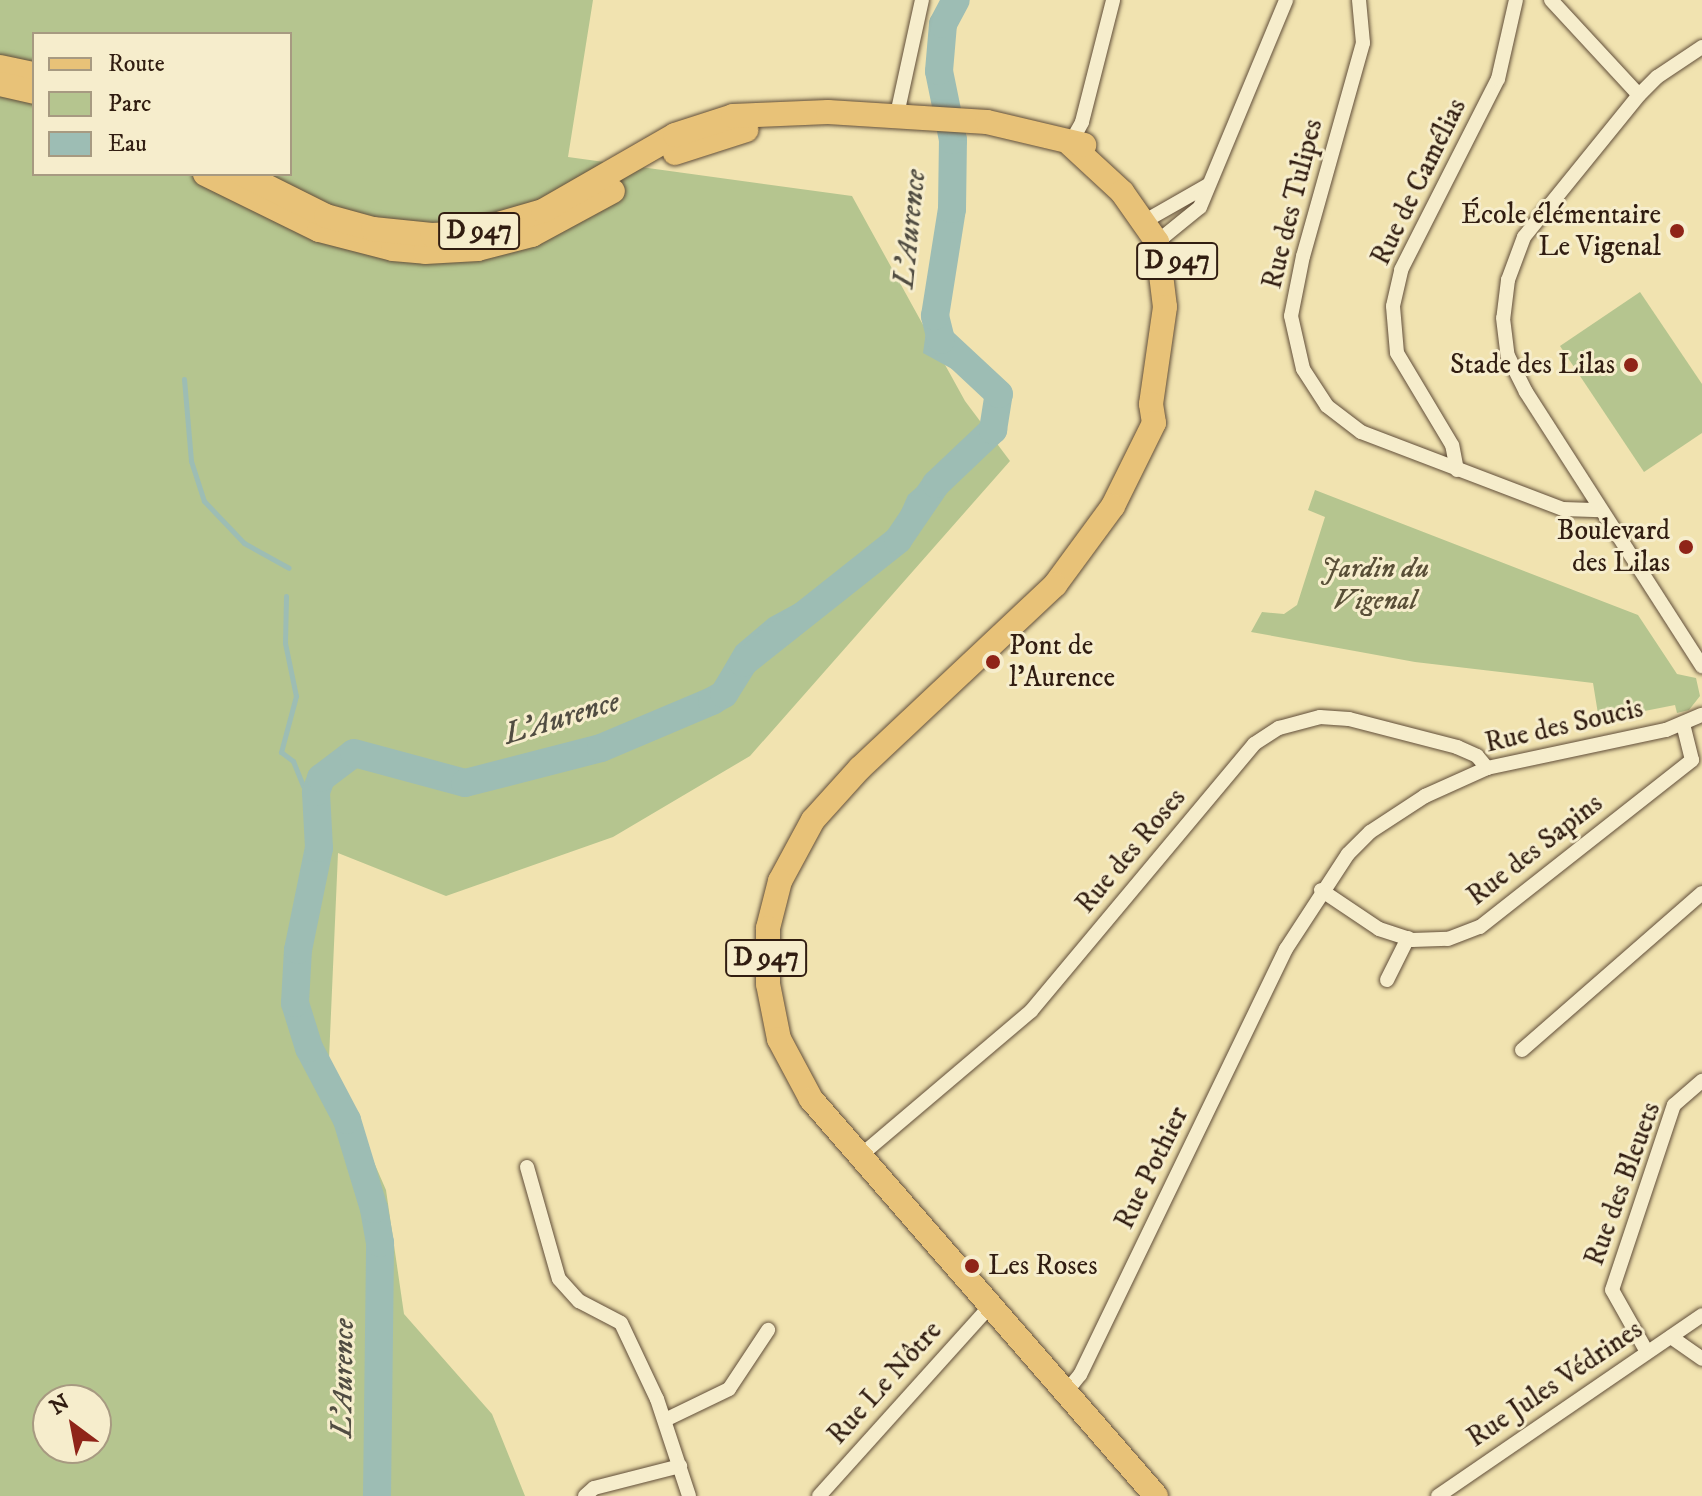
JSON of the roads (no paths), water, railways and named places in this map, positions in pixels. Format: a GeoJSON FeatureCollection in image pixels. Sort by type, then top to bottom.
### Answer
{"type":"FeatureCollection","features":[{"type":"Feature","properties":{"kind":"main road"},"geometry":{"type":"LineString","coordinates":[[0,67],[32,74]]}},
{"type":"Feature","properties":{"kind":"main road"},"geometry":{"type":"LineString","coordinates":[[0,84],[32,92]]}},
{"type":"Feature","properties":{"kind":"main road","name":"D 947"},"geometry":{"type":"LineString","coordinates":[[246,176],[326,216],[373,229],[467,233],[543,211],[703,123],[780,112],[987,122],[1070,144],[1158,227],[1182,285],[1178,336],[1166,409],[1154,423],[1113,506],[1062,576],[834,794],[800,841],[780,881],[766,960],[779,1039],[811,1099],[1156,1496]]}},
{"type":"Feature","properties":{"kind":"main road","name":"D 947"},"geometry":{"type":"LineString","coordinates":[[209,176],[319,230],[393,249],[437,253],[532,235],[686,148],[725,134],[896,119]]}},
{"type":"Feature","properties":{"kind":"street"},"geometry":{"type":"LineString","coordinates":[[896,119],[922,0]]}},
{"type":"Feature","properties":{"kind":"street"},"geometry":{"type":"LineString","coordinates":[[1070,144],[1082,122],[1113,0]]}},
{"type":"Feature","properties":{"kind":"street"},"geometry":{"type":"LineString","coordinates":[[1158,227],[1200,207],[1286,0]]}},
{"type":"Feature","properties":{"kind":"street","name":"Rue des Tulipes"},"geometry":{"type":"LineString","coordinates":[[1359,0],[1363,43],[1303,256],[1291,316],[1303,369],[1327,406],[1361,432],[1563,509],[1601,510]]}},
{"type":"Feature","properties":{"kind":"street","name":"Rue de Camélias"},"geometry":{"type":"LineString","coordinates":[[1457,470],[1452,445],[1397,353],[1393,306],[1401,270],[1498,79],[1516,0]]}},
{"type":"Feature","properties":{"kind":"street"},"geometry":{"type":"LineString","coordinates":[[1551,0],[1639,95]]}},
{"type":"Feature","properties":{"kind":"street"},"geometry":{"type":"LineString","coordinates":[[1702,47],[1657,77],[1639,95],[1524,237],[1508,280],[1503,318],[1508,356],[1526,392],[1702,666]]}},
{"type":"Feature","properties":{"kind":"street"},"geometry":{"type":"LineString","coordinates":[[1158,227],[1211,182]]}},
{"type":"Feature","properties":{"kind":"street","name":"Rue des Soucis"},"geometry":{"type":"LineString","coordinates":[[1280,963],[1321,890],[1370,832],[1425,796],[1487,768],[1683,724],[1702,715]]}},
{"type":"Feature","properties":{"kind":"street","name":"Rue des Roses"},"geometry":{"type":"LineString","coordinates":[[860,1156],[1031,1011],[1254,744],[1279,728],[1320,717],[1349,719],[1457,747],[1477,756],[1487,768]]}},
{"type":"Feature","properties":{"kind":"street","name":"Rue des Sapins"},"geometry":{"type":"LineString","coordinates":[[1321,890],[1379,929],[1408,938],[1448,939],[1480,927],[1692,760],[1683,724]]}},
{"type":"Feature","properties":{"kind":"street"},"geometry":{"type":"LineString","coordinates":[[1522,1050],[1702,893]]}},
{"type":"Feature","properties":{"kind":"street"},"geometry":{"type":"LineString","coordinates":[[1387,980],[1408,938]]}},
{"type":"Feature","properties":{"kind":"street","name":"Rue Pothier"},"geometry":{"type":"LineString","coordinates":[[1066,1392],[1080,1375],[1280,963]]}},
{"type":"Feature","properties":{"kind":"street","name":"Rue des Bleuets"},"geometry":{"type":"LineString","coordinates":[[1647,1352],[1612,1290],[1674,1105],[1702,1081]]}},
{"type":"Feature","properties":{"kind":"street"},"geometry":{"type":"LineString","coordinates":[[527,1167],[559,1279],[579,1301],[621,1323],[665,1420],[689,1496]]}},
{"type":"Feature","properties":{"kind":"street","name":"Rue Le Nôtre"},"geometry":{"type":"LineString","coordinates":[[819,1496],[991,1305]]}},
{"type":"Feature","properties":{"kind":"street","name":"Rue Jules Védrines"},"geometry":{"type":"LineString","coordinates":[[1438,1496],[1702,1315]]}},
{"type":"Feature","properties":{"kind":"street"},"geometry":{"type":"LineString","coordinates":[[665,1420],[729,1389],[768,1330]]}},
{"type":"Feature","properties":{"kind":"street"},"geometry":{"type":"LineString","coordinates":[[1671,1337],[1702,1359]]}},
{"type":"Feature","properties":{"kind":"street"},"geometry":{"type":"LineString","coordinates":[[585,1496],[594,1488],[680,1466]]}},
{"type":"Feature","properties":{"kind":"water"},"geometry":{"type":"Polygon","coordinates":[[[948,0],[956,0],[943,24],[939,71],[947,109],[936,109],[932,48],[948,0]]]}},
{"type":"Feature","properties":{"kind":"water"},"geometry":{"type":"Polygon","coordinates":[[[944,137],[953,140],[952,209],[936,291],[936,330],[967,365],[993,383],[1000,408],[993,430],[936,484],[898,540],[743,663],[724,694],[712,701],[601,748],[465,783],[375,755],[354,753],[331,768],[316,792],[315,887],[298,950],[290,1015],[290,944],[311,862],[304,785],[319,764],[355,742],[472,773],[511,759],[553,756],[576,744],[596,743],[707,696],[736,646],[769,618],[835,582],[894,527],[908,495],[988,426],[992,410],[985,387],[923,353],[944,201],[944,137]]]}},
{"type":"Feature","properties":{"kind":"waterway","name":"L'Aurence"},"geometry":{"type":"LineString","coordinates":[[377,1496],[380,1243],[374,1209],[347,1120],[309,1048],[295,1003],[298,950],[319,848],[316,792],[321,778],[354,753],[465,783],[601,748],[712,701],[724,694],[743,663],[898,540],[936,484],[993,430],[999,394],[941,340],[935,316],[952,209],[953,140],[939,71],[943,24],[956,0]]}},
{"type":"Feature","properties":{"kind":"waterway"},"geometry":{"type":"LineString","coordinates":[[184,379],[191,461],[204,501],[244,543],[289,568]]}},
{"type":"Feature","properties":{"kind":"waterway"},"geometry":{"type":"LineString","coordinates":[[286,596],[285,643],[296,696],[281,752],[293,761],[303,786]]}},
{"type":"Feature","properties":{"kind":"place","name":"École élémentaire Le Vigenal"},"geometry":{"type":"Point","coordinates":[1677,231]}},
{"type":"Feature","properties":{"kind":"place","name":"Stade des Lilas"},"geometry":{"type":"Point","coordinates":[1631,365]}},
{"type":"Feature","properties":{"kind":"place","name":"Boulevard des Lilas"},"geometry":{"type":"Point","coordinates":[1686,547]}},
{"type":"Feature","properties":{"kind":"place","name":"Pont de l'Aurence"},"geometry":{"type":"Point","coordinates":[993,662]}},
{"type":"Feature","properties":{"kind":"place","name":"Les Roses"},"geometry":{"type":"Point","coordinates":[972,1266]}},
{"type":"Feature","properties":{"kind":"park label","name":"Jardin du Vigenal"},"geometry":{"type":"Point","coordinates":[1375,585]}}]}
